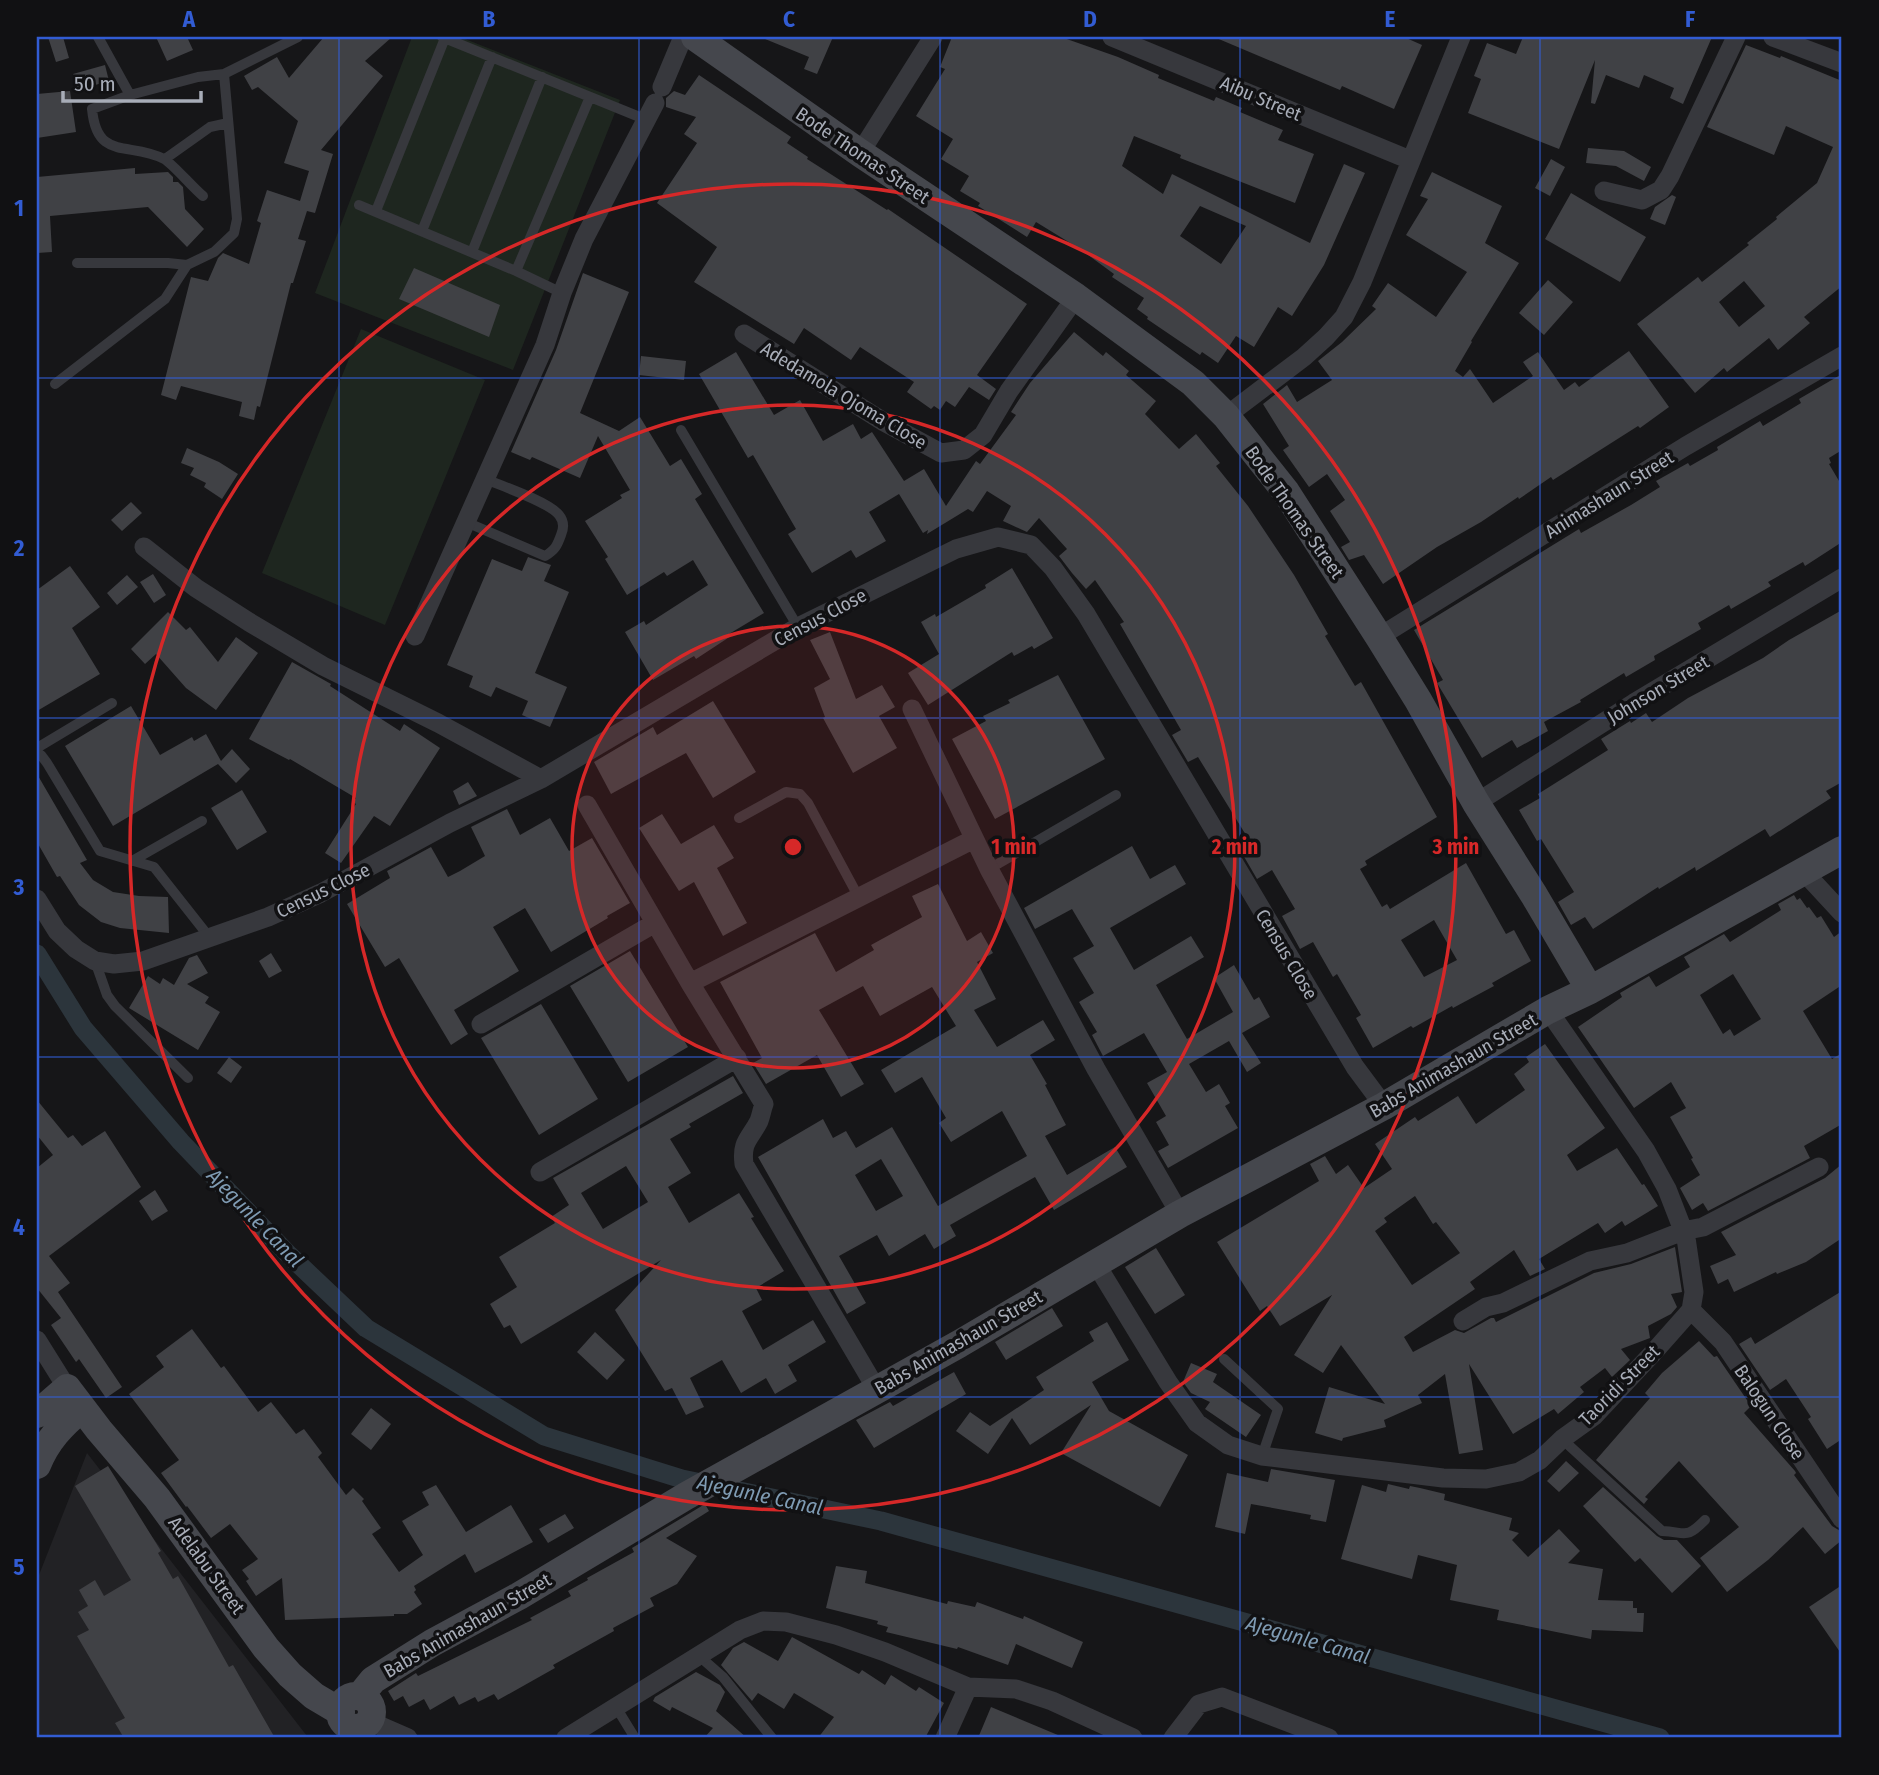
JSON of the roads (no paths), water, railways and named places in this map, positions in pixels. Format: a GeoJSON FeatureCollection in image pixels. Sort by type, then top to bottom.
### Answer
{"type":"FeatureCollection","features":[{"type":"Feature","properties":{"kind":"main road","name":"Bode Thomas Street"},"geometry":{"type":"LineString","coordinates":[[695,37],[860,153],[1076,297],[1194,383],[1226,416],[1286,492],[1418,700],[1475,803],[1534,895],[1572,996]]}},
{"type":"Feature","properties":{"kind":"main road","name":"Babs Animashaun Street"},"geometry":{"type":"LineString","coordinates":[[357,1710],[373,1681],[432,1643],[519,1596],[657,1512],[877,1390],[1180,1214],[1384,1106],[1572,996],[1842,831]]}},
{"type":"Feature","properties":{"kind":"main road","name":"Babs Animashaun Street"},"geometry":{"type":"LineString","coordinates":[[1572,996],[1842,850]]}},
{"type":"Feature","properties":{"kind":"main road"},"geometry":{"type":"LineString","coordinates":[[37,1413],[67,1387]]}},
{"type":"Feature","properties":{"kind":"main road"},"geometry":{"type":"LineString","coordinates":[[37,1465],[55,1431],[67,1387]]}},
{"type":"Feature","properties":{"kind":"main road","name":"Adelabu Street"},"geometry":{"type":"LineString","coordinates":[[67,1387],[157,1498],[266,1648],[290,1675],[314,1696],[357,1710]]}},
{"type":"Feature","properties":{"kind":"street"},"geometry":{"type":"LineString","coordinates":[[415,636],[545,345],[584,239],[655,103],[683,37]]}},
{"type":"Feature","properties":{"kind":"street"},"geometry":{"type":"LineString","coordinates":[[860,153],[933,37]]}},
{"type":"Feature","properties":{"kind":"street","name":"Aibu Street"},"geometry":{"type":"LineString","coordinates":[[1112,37],[1410,160]]}},
{"type":"Feature","properties":{"kind":"street"},"geometry":{"type":"LineString","coordinates":[[1226,416],[1304,357],[1344,317],[1362,282],[1461,37]]}},
{"type":"Feature","properties":{"kind":"street"},"geometry":{"type":"LineString","coordinates":[[1604,191],[1642,200],[1661,190],[1736,37]]}},
{"type":"Feature","properties":{"kind":"street"},"geometry":{"type":"LineString","coordinates":[[1773,37],[1842,63]]}},
{"type":"Feature","properties":{"kind":"street","name":"Adedamola Ojoma Close"},"geometry":{"type":"LineString","coordinates":[[744,334],[884,422],[941,453],[964,450],[983,435],[1009,391],[1076,297]]}},
{"type":"Feature","properties":{"kind":"street","name":"Animashaun Street"},"geometry":{"type":"LineString","coordinates":[[1379,637],[1674,453],[1842,356]]}},
{"type":"Feature","properties":{"kind":"street","name":"Census Close"},"geometry":{"type":"LineString","coordinates":[[95,961],[114,964],[143,961],[297,905],[541,779],[798,627],[956,549],[998,537],[1031,544],[1053,568],[1086,614],[1354,1067],[1384,1106]]}},
{"type":"Feature","properties":{"kind":"street"},"geometry":{"type":"LineString","coordinates":[[144,547],[196,588],[323,666],[438,723],[541,779]]}},
{"type":"Feature","properties":{"kind":"street","name":"Johnson Street"},"geometry":{"type":"LineString","coordinates":[[1475,803],[1634,703],[1842,578]]}},
{"type":"Feature","properties":{"kind":"street"},"geometry":{"type":"LineString","coordinates":[[912,709],[989,869],[1096,1069],[1180,1214]]}},
{"type":"Feature","properties":{"kind":"street"},"geometry":{"type":"LineString","coordinates":[[587,805],[764,1104],[759,1121],[742,1150],[744,1164],[877,1390]]}},
{"type":"Feature","properties":{"kind":"street"},"geometry":{"type":"LineString","coordinates":[[690,983],[974,839]]}},
{"type":"Feature","properties":{"kind":"street"},"geometry":{"type":"LineString","coordinates":[[1804,872],[1842,913]]}},
{"type":"Feature","properties":{"kind":"street"},"geometry":{"type":"LineString","coordinates":[[37,900],[57,931],[75,950],[95,961]]}},
{"type":"Feature","properties":{"kind":"street"},"geometry":{"type":"LineString","coordinates":[[481,1024],[655,923]]}},
{"type":"Feature","properties":{"kind":"street"},"geometry":{"type":"LineString","coordinates":[[1572,996],[1667,1189],[1683,1231],[1692,1265],[1694,1292],[1691,1310]]}},
{"type":"Feature","properties":{"kind":"street"},"geometry":{"type":"LineString","coordinates":[[540,1172],[737,1058]]}},
{"type":"Feature","properties":{"kind":"street"},"geometry":{"type":"LineString","coordinates":[[1463,1321],[1486,1307],[1503,1303],[1590,1261],[1627,1253],[1683,1231],[1703,1227],[1819,1167]]}},
{"type":"Feature","properties":{"kind":"street","name":"Taoridi Street"},"geometry":{"type":"LineString","coordinates":[[1096,1264],[1168,1382],[1197,1423],[1228,1445],[1262,1456],[1443,1478],[1486,1479],[1519,1472],[1540,1460],[1562,1439],[1594,1416],[1691,1310]]}},
{"type":"Feature","properties":{"kind":"street","name":"Balogun Close"},"geometry":{"type":"LineString","coordinates":[[1691,1310],[1723,1342],[1842,1519]]}},
{"type":"Feature","properties":{"kind":"street"},"geometry":{"type":"LineString","coordinates":[[37,1339],[67,1387]]}},
{"type":"Feature","properties":{"kind":"street"},"geometry":{"type":"LineString","coordinates":[[566,1738],[740,1630],[763,1621],[786,1622],[885,1652],[968,1687],[1016,1689],[1052,1701],[1133,1738]]}},
{"type":"Feature","properties":{"kind":"street"},"geometry":{"type":"LineString","coordinates":[[944,1738],[968,1687]]}},
{"type":"Feature","properties":{"kind":"street"},"geometry":{"type":"LineString","coordinates":[[1173,1738],[1199,1704],[1222,1697],[1328,1738]]}},
{"type":"Feature","properties":{"kind":"street"},"geometry":{"type":"LineString","coordinates":[[357,1710],[408,1738]]}},
{"type":"Feature","properties":{"kind":"lane"},"geometry":{"type":"LineString","coordinates":[[98,37],[130,95]]}},
{"type":"Feature","properties":{"kind":"lane"},"geometry":{"type":"LineString","coordinates":[[203,196],[164,159],[107,144],[94,127],[92,109],[130,95],[198,77],[224,74],[298,37]]}},
{"type":"Feature","properties":{"kind":"lane"},"geometry":{"type":"LineString","coordinates":[[376,211],[443,37],[590,97],[655,103]]}},
{"type":"Feature","properties":{"kind":"lane"},"geometry":{"type":"LineString","coordinates":[[422,231],[492,57]]}},
{"type":"Feature","properties":{"kind":"lane"},"geometry":{"type":"LineString","coordinates":[[55,384],[165,299],[187,265],[214,252],[234,233],[237,219],[224,74]]}},
{"type":"Feature","properties":{"kind":"lane"},"geometry":{"type":"LineString","coordinates":[[472,252],[542,77]]}},
{"type":"Feature","properties":{"kind":"lane"},"geometry":{"type":"LineString","coordinates":[[516,271],[590,97]]}},
{"type":"Feature","properties":{"kind":"lane"},"geometry":{"type":"LineString","coordinates":[[164,159],[210,127],[228,123]]}},
{"type":"Feature","properties":{"kind":"lane"},"geometry":{"type":"LineString","coordinates":[[359,205],[562,293]]}},
{"type":"Feature","properties":{"kind":"lane"},"geometry":{"type":"LineString","coordinates":[[76,263],[187,265]]}},
{"type":"Feature","properties":{"kind":"lane"},"geometry":{"type":"LineString","coordinates":[[681,430],[798,627]]}},
{"type":"Feature","properties":{"kind":"lane"},"geometry":{"type":"LineString","coordinates":[[466,522],[545,556],[556,550],[563,531],[559,514],[550,506],[485,479]]}},
{"type":"Feature","properties":{"kind":"lane"},"geometry":{"type":"LineString","coordinates":[[37,748],[112,703]]}},
{"type":"Feature","properties":{"kind":"lane"},"geometry":{"type":"LineString","coordinates":[[37,754],[47,763],[100,851],[154,867],[210,938]]}},
{"type":"Feature","properties":{"kind":"lane"},"geometry":{"type":"LineString","coordinates":[[739,818],[786,792],[800,794],[808,803],[858,896]]}},
{"type":"Feature","properties":{"kind":"lane"},"geometry":{"type":"LineString","coordinates":[[989,869],[1116,795]]}},
{"type":"Feature","properties":{"kind":"lane"},"geometry":{"type":"LineString","coordinates":[[132,861],[202,821]]}},
{"type":"Feature","properties":{"kind":"lane"},"geometry":{"type":"LineString","coordinates":[[95,961],[107,995],[115,1006],[188,1077]]}},
{"type":"Feature","properties":{"kind":"lane"},"geometry":{"type":"LineString","coordinates":[[1224,1359],[1278,1409],[1262,1456]]}},
{"type":"Feature","properties":{"kind":"lane"},"geometry":{"type":"LineString","coordinates":[[1562,1439],[1662,1531],[1682,1535],[1689,1533],[1705,1520]]}},
{"type":"Feature","properties":{"kind":"lane"},"geometry":{"type":"LineString","coordinates":[[698,1655],[723,1677],[772,1738]]}},
{"type":"Feature","properties":{"kind":"lane"},"geometry":{"type":"LineString","coordinates":[[616,1707],[635,1738]]}},
{"type":"Feature","properties":{"kind":"waterway","name":"Ajegunle Canal"},"geometry":{"type":"LineString","coordinates":[[37,954],[83,1028],[181,1142],[289,1255],[366,1328],[544,1436],[682,1479],[881,1521],[1660,1738]]}}]}
